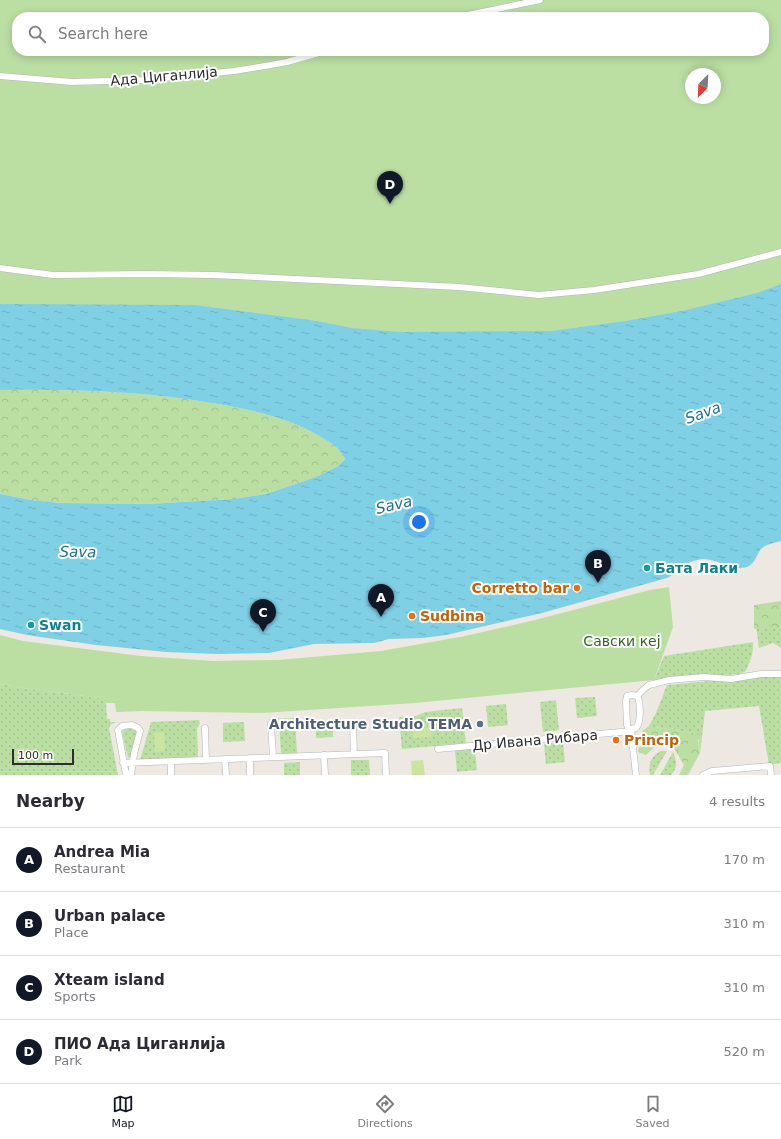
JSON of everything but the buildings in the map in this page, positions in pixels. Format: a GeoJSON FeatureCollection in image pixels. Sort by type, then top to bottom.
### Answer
{"type":"FeatureCollection","features":[{"type":"Feature","properties":{"kind":"street"},"geometry":{"type":"LineString","coordinates":[[482,12],[540,0]]}},
{"type":"Feature","properties":{"kind":"street","name":"Ада Циганлија"},"geometry":{"type":"LineString","coordinates":[[0,76],[72,82],[144,80],[234,71],[287,62],[308,56]]}},
{"type":"Feature","properties":{"kind":"street"},"geometry":{"type":"LineString","coordinates":[[0,268],[53,275],[213,275],[460,286],[539,295],[594,290],[698,274],[781,252]]}},
{"type":"Feature","properties":{"kind":"street"},"geometry":{"type":"LineString","coordinates":[[637,696],[649,685],[669,680],[704,677],[731,679],[748,675],[781,674]]}},
{"type":"Feature","properties":{"kind":"street"},"geometry":{"type":"LineString","coordinates":[[636,775],[631,730],[627,725],[626,699],[629,695],[637,696]]}},
{"type":"Feature","properties":{"kind":"street"},"geometry":{"type":"LineString","coordinates":[[631,730],[639,725],[640,703],[637,696]]}},
{"type":"Feature","properties":{"kind":"street"},"geometry":{"type":"LineString","coordinates":[[271,724],[273,757]]}},
{"type":"Feature","properties":{"kind":"street"},"geometry":{"type":"LineString","coordinates":[[353,724],[354,754]]}},
{"type":"Feature","properties":{"kind":"street"},"geometry":{"type":"LineString","coordinates":[[126,775],[118,730],[122,726],[132,725],[140,731],[132,763],[131,775]]}},
{"type":"Feature","properties":{"kind":"street"},"geometry":{"type":"LineString","coordinates":[[205,728],[206,760]]}},
{"type":"Feature","properties":{"kind":"street","name":"Др Ивана Рибара"},"geometry":{"type":"LineString","coordinates":[[438,749],[631,730]]}},
{"type":"Feature","properties":{"kind":"street"},"geometry":{"type":"LineString","coordinates":[[123,763],[385,753],[386,775]]}},
{"type":"Feature","properties":{"kind":"street"},"geometry":{"type":"LineString","coordinates":[[324,755],[325,775]]}},
{"type":"Feature","properties":{"kind":"street"},"geometry":{"type":"LineString","coordinates":[[250,758],[250,775]]}},
{"type":"Feature","properties":{"kind":"street"},"geometry":{"type":"LineString","coordinates":[[226,759],[226,775]]}},
{"type":"Feature","properties":{"kind":"street"},"geometry":{"type":"LineString","coordinates":[[171,761],[171,775]]}},
{"type":"Feature","properties":{"kind":"street"},"geometry":{"type":"LineString","coordinates":[[703,775],[712,771],[770,766],[771,775]]}},
{"type":"Feature","properties":{"kind":"green space"},"geometry":{"type":"Polygon","coordinates":[[[0,0],[781,0],[781,309],[580,358],[0,323],[0,0]]]}},
{"type":"Feature","properties":{"kind":"green space"},"geometry":{"type":"Polygon","coordinates":[[[0,390],[55,390],[163,396],[244,409],[284,420],[309,430],[335,446],[345,459],[338,466],[316,477],[266,494],[234,499],[148,504],[60,503],[31,500],[0,494],[0,390]]]}},
{"type":"Feature","properties":{"kind":"green space","name":"Савски кеј"},"geometry":{"type":"Polygon","coordinates":[[[669,587],[673,627],[654,680],[415,703],[262,713],[116,712],[115,703],[106,703],[100,698],[0,684],[0,635],[23,641],[141,656],[213,661],[278,660],[381,651],[465,636],[535,620],[650,590],[669,587]]]}},
{"type":"Feature","properties":{"kind":"green space"},"geometry":{"type":"Polygon","coordinates":[[[781,601],[781,625],[754,629],[754,605],[781,601]]]}},
{"type":"Feature","properties":{"kind":"green space"},"geometry":{"type":"Polygon","coordinates":[[[781,624],[781,648],[773,643],[759,648],[756,626],[781,624]]]}},
{"type":"Feature","properties":{"kind":"green space"},"geometry":{"type":"Polygon","coordinates":[[[753,642],[752,653],[746,671],[739,674],[654,680],[664,656],[753,642]]]}},
{"type":"Feature","properties":{"kind":"green space"},"geometry":{"type":"Polygon","coordinates":[[[781,674],[781,763],[769,765],[759,706],[705,711],[700,753],[698,734],[649,726],[667,685],[781,674]]]}},
{"type":"Feature","properties":{"kind":"green space"},"geometry":{"type":"Polygon","coordinates":[[[0,684],[101,698],[106,703],[107,719],[110,719],[110,722],[116,722],[111,724],[109,728],[118,775],[0,775],[0,684]]]}},
{"type":"Feature","properties":{"kind":"green space"},"geometry":{"type":"Polygon","coordinates":[[[595,697],[597,716],[577,718],[575,698],[595,697]]]}},
{"type":"Feature","properties":{"kind":"green space"},"geometry":{"type":"Polygon","coordinates":[[[556,700],[559,730],[543,732],[540,702],[556,700]]]}},
{"type":"Feature","properties":{"kind":"green space"},"geometry":{"type":"Polygon","coordinates":[[[506,704],[508,725],[488,727],[486,706],[506,704]]]}},
{"type":"Feature","properties":{"kind":"green space"},"geometry":{"type":"Polygon","coordinates":[[[462,708],[466,743],[402,749],[399,717],[416,716],[425,712],[462,708]]]}},
{"type":"Feature","properties":{"kind":"green space"},"geometry":{"type":"Polygon","coordinates":[[[295,718],[297,753],[281,753],[279,723],[273,723],[268,719],[295,718]]]}},
{"type":"Feature","properties":{"kind":"green space"},"geometry":{"type":"Polygon","coordinates":[[[199,720],[200,723],[197,728],[198,757],[140,760],[151,722],[199,720]]]}},
{"type":"Feature","properties":{"kind":"green space"},"geometry":{"type":"Polygon","coordinates":[[[315,720],[333,720],[333,737],[316,738],[315,720]]]}},
{"type":"Feature","properties":{"kind":"green space"},"geometry":{"type":"Polygon","coordinates":[[[244,722],[245,741],[223,742],[223,723],[244,722]]]}},
{"type":"Feature","properties":{"kind":"green space"},"geometry":{"type":"Polygon","coordinates":[[[649,726],[699,734],[698,740],[700,753],[688,775],[679,775],[684,765],[674,748],[657,744],[646,755],[638,752],[642,731],[649,726]]]}},
{"type":"Feature","properties":{"kind":"green space"},"geometry":{"type":"Polygon","coordinates":[[[431,728],[431,737],[413,738],[413,729],[431,728]]]}},
{"type":"Feature","properties":{"kind":"green space"},"geometry":{"type":"Polygon","coordinates":[[[125,729],[135,730],[138,735],[130,758],[128,758],[122,732],[125,729]]]}},
{"type":"Feature","properties":{"kind":"green space"},"geometry":{"type":"Polygon","coordinates":[[[164,732],[165,751],[155,752],[154,733],[164,732]]]}},
{"type":"Feature","properties":{"kind":"green space"},"geometry":{"type":"Polygon","coordinates":[[[563,742],[565,762],[546,764],[544,744],[563,742]]]}},
{"type":"Feature","properties":{"kind":"green space"},"geometry":{"type":"Polygon","coordinates":[[[475,749],[477,770],[457,772],[455,751],[475,749]]]}},
{"type":"Feature","properties":{"kind":"green space"},"geometry":{"type":"Polygon","coordinates":[[[661,751],[667,751],[653,775],[650,775],[649,767],[651,761],[655,755],[661,751]]]}},
{"type":"Feature","properties":{"kind":"green space"},"geometry":{"type":"Polygon","coordinates":[[[673,752],[676,762],[675,769],[671,775],[660,775],[673,752]]]}},
{"type":"Feature","properties":{"kind":"green space"},"geometry":{"type":"Polygon","coordinates":[[[351,760],[369,760],[370,775],[351,775],[351,760]]]}},
{"type":"Feature","properties":{"kind":"green space"},"geometry":{"type":"Polygon","coordinates":[[[423,760],[425,775],[412,775],[411,761],[423,760]]]}},
{"type":"Feature","properties":{"kind":"green space"},"geometry":{"type":"Polygon","coordinates":[[[300,762],[300,775],[284,775],[284,763],[300,762]]]}},
{"type":"Feature","properties":{"kind":"water","name":"Sava"},"geometry":{"type":"Polygon","coordinates":[[[781,284],[781,541],[763,547],[753,563],[749,566],[738,568],[701,559],[681,566],[667,578],[542,613],[446,635],[422,638],[389,639],[374,643],[314,644],[269,653],[217,654],[166,652],[96,645],[27,635],[0,629],[0,494],[31,500],[60,503],[148,504],[234,499],[266,494],[316,477],[338,466],[345,459],[335,446],[309,430],[284,420],[244,409],[163,396],[55,390],[0,390],[0,304],[194,305],[317,321],[351,328],[400,332],[551,331],[626,321],[682,311],[757,293],[781,284]]]}},
{"type":"Feature","properties":{"kind":"place","name":"ПИО Ада Циганлија"},"geometry":{"type":"Point","coordinates":[390,204]}},
{"type":"Feature","properties":{"kind":"place","name":"Бата Лаки"},"geometry":{"type":"Point","coordinates":[647,568]}},
{"type":"Feature","properties":{"kind":"place","name":"Urban palace"},"geometry":{"type":"Point","coordinates":[598,583]}},
{"type":"Feature","properties":{"kind":"place","name":"Corretto bar"},"geometry":{"type":"Point","coordinates":[577,588]}},
{"type":"Feature","properties":{"kind":"place","name":"Sudbina"},"geometry":{"type":"Point","coordinates":[412,616]}},
{"type":"Feature","properties":{"kind":"place","name":"Andrea Mia"},"geometry":{"type":"Point","coordinates":[381,617]}},
{"type":"Feature","properties":{"kind":"place","name":"Swan"},"geometry":{"type":"Point","coordinates":[31,625]}},
{"type":"Feature","properties":{"kind":"place","name":"Xteam island"},"geometry":{"type":"Point","coordinates":[263,632]}},
{"type":"Feature","properties":{"kind":"place","name":"Architecture Studio TEMA"},"geometry":{"type":"Point","coordinates":[480,724]}},
{"type":"Feature","properties":{"kind":"place","name":"Princip"},"geometry":{"type":"Point","coordinates":[616,740]}}]}
